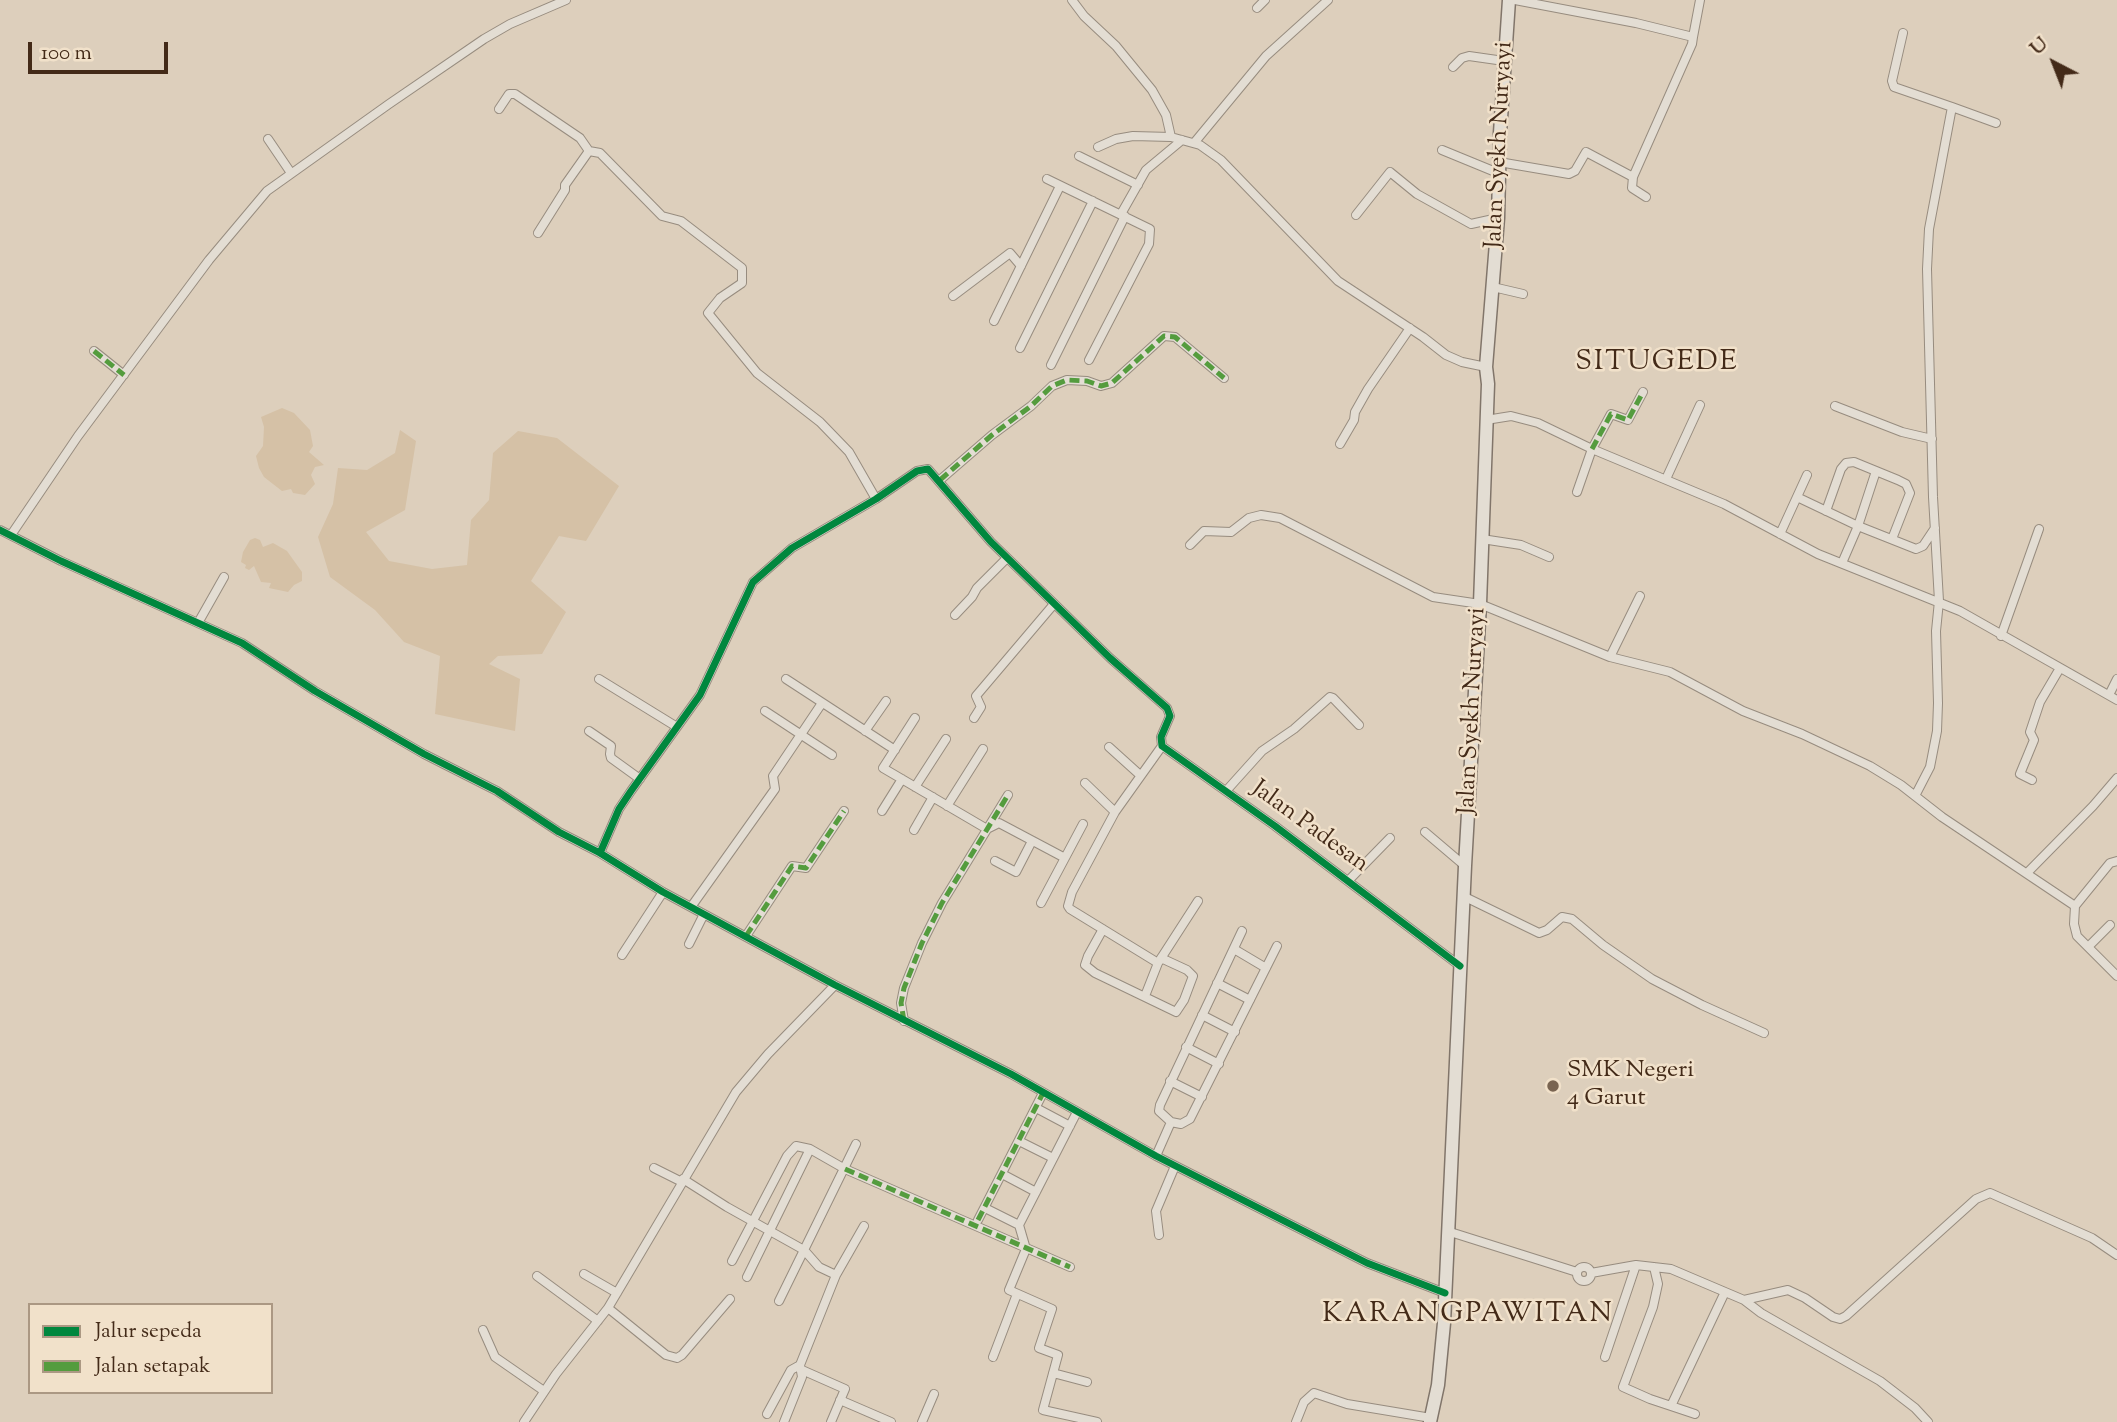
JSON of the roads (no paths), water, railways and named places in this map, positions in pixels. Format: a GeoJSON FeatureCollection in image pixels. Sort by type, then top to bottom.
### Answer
{"type":"FeatureCollection","features":[{"type":"Feature","properties":{"kind":"main road","name":"Jalan Syekh Nuryayi"},"geometry":{"type":"LineString","coordinates":[[1431,1420],[1440,1364],[1445,1293],[1480,604],[1486,367],[1498,218],[1508,0]]}},
{"type":"Feature","properties":{"kind":"street"},"geometry":{"type":"LineString","coordinates":[[1072,0],[1152,90],[1166,115],[1171,137]]}},
{"type":"Feature","properties":{"kind":"street"},"geometry":{"type":"LineString","coordinates":[[1257,8],[1265,0]]}},
{"type":"Feature","properties":{"kind":"street"},"geometry":{"type":"LineString","coordinates":[[1194,143],[1266,56],[1328,0]]}},
{"type":"Feature","properties":{"kind":"street"},"geometry":{"type":"LineString","coordinates":[[1515,0],[1636,23],[1693,37]]}},
{"type":"Feature","properties":{"kind":"street"},"geometry":{"type":"LineString","coordinates":[[1646,197],[1632,188],[1633,177],[1690,54],[1700,0]]}},
{"type":"Feature","properties":{"kind":"street"},"geometry":{"type":"LineString","coordinates":[[11,535],[78,436],[245,215],[267,191],[484,39],[509,24],[563,1]]}},
{"type":"Feature","properties":{"kind":"street"},"geometry":{"type":"LineString","coordinates":[[1903,33],[1892,81],[1894,87],[1996,123]]}},
{"type":"Feature","properties":{"kind":"street"},"geometry":{"type":"LineString","coordinates":[[1453,67],[1462,58],[1469,56],[1504,61]]}},
{"type":"Feature","properties":{"kind":"street"},"geometry":{"type":"LineString","coordinates":[[499,109],[509,94],[515,94],[580,138],[589,150],[600,153],[662,216],[681,221],[743,268],[742,283],[726,294],[708,313],[757,373],[820,422],[843,445],[856,462],[876,499]]}},
{"type":"Feature","properties":{"kind":"street"},"geometry":{"type":"LineString","coordinates":[[1915,796],[1930,766],[1937,731],[1936,631],[1939,601],[1927,269],[1929,229],[1952,107]]}},
{"type":"Feature","properties":{"kind":"street"},"geometry":{"type":"LineString","coordinates":[[1098,147],[1116,139],[1133,136],[1171,137],[1194,143],[1221,160],[1338,281],[1454,359],[1486,367]]}},
{"type":"Feature","properties":{"kind":"street"},"geometry":{"type":"LineString","coordinates":[[268,139],[291,173]]}},
{"type":"Feature","properties":{"kind":"street"},"geometry":{"type":"LineString","coordinates":[[1051,365],[1146,170],[1182,140]]}},
{"type":"Feature","properties":{"kind":"street"},"geometry":{"type":"LineString","coordinates":[[1442,149],[1499,167],[1569,174],[1575,171],[1586,152],[1633,177]]}},
{"type":"Feature","properties":{"kind":"street"},"geometry":{"type":"LineString","coordinates":[[538,233],[565,190],[564,186],[589,150]]}},
{"type":"Feature","properties":{"kind":"street"},"geometry":{"type":"LineString","coordinates":[[1079,156],[1138,185]]}},
{"type":"Feature","properties":{"kind":"street"},"geometry":{"type":"LineString","coordinates":[[1356,215],[1390,172],[1418,194],[1471,224],[1498,218]]}},
{"type":"Feature","properties":{"kind":"street"},"geometry":{"type":"LineString","coordinates":[[1047,179],[1150,229],[1149,244],[1089,360]]}},
{"type":"Feature","properties":{"kind":"street"},"geometry":{"type":"LineString","coordinates":[[994,321],[1059,186]]}},
{"type":"Feature","properties":{"kind":"street"},"geometry":{"type":"LineString","coordinates":[[1020,348],[1093,201]]}},
{"type":"Feature","properties":{"kind":"street"},"geometry":{"type":"LineString","coordinates":[[953,296],[1010,253],[1021,266]]}},
{"type":"Feature","properties":{"kind":"street"},"geometry":{"type":"LineString","coordinates":[[1493,287],[1523,294]]}},
{"type":"Feature","properties":{"kind":"street"},"geometry":{"type":"LineString","coordinates":[[1340,444],[1368,389],[1410,328]]}},
{"type":"Feature","properties":{"kind":"street"},"geometry":{"type":"LineString","coordinates":[[940,480],[1052,386],[1067,380],[1087,381],[1101,386],[1112,383],[1164,336],[1175,337],[1224,378]]}},
{"type":"Feature","properties":{"kind":"street"},"geometry":{"type":"LineString","coordinates":[[94,351],[124,375]]}},
{"type":"Feature","properties":{"kind":"street"},"geometry":{"type":"LineString","coordinates":[[1577,492],[1592,449],[1611,414],[1628,420],[1643,392]]}},
{"type":"Feature","properties":{"kind":"street"},"geometry":{"type":"LineString","coordinates":[[1666,480],[1700,405]]}},
{"type":"Feature","properties":{"kind":"street"},"geometry":{"type":"LineString","coordinates":[[1835,406],[1902,432],[1932,439]]}},
{"type":"Feature","properties":{"kind":"street"},"geometry":{"type":"LineString","coordinates":[[1486,420],[1498,416],[1520,417],[1724,504],[1818,554],[1939,601],[2113,698],[2117,679]]}},
{"type":"Feature","properties":{"kind":"street"},"geometry":{"type":"LineString","coordinates":[[1826,511],[1843,465],[1854,462],[1898,480],[1909,488],[1910,493],[1892,539]]}},
{"type":"Feature","properties":{"kind":"street"},"geometry":{"type":"LineString","coordinates":[[600,853],[619,809],[700,695],[749,588],[759,576],[792,548],[921,469],[928,469],[933,471],[976,526],[1007,558],[1170,712],[1161,737],[1162,746],[1115,812],[1068,901],[1070,909],[1103,929],[1160,960],[1187,970],[1194,979],[1180,1009],[1176,1012],[1095,973],[1085,965],[1103,929]]}},
{"type":"Feature","properties":{"kind":"street"},"geometry":{"type":"LineString","coordinates":[[1842,563],[1858,526],[1876,471]]}},
{"type":"Feature","properties":{"kind":"street"},"geometry":{"type":"LineString","coordinates":[[1780,534],[1807,475]]}},
{"type":"Feature","properties":{"kind":"street"},"geometry":{"type":"LineString","coordinates":[[1797,497],[1858,526],[1919,549],[1935,528]]}},
{"type":"Feature","properties":{"kind":"street"},"geometry":{"type":"LineString","coordinates":[[1190,545],[1204,531],[1231,532],[1249,518],[1261,515],[1280,518],[1428,595],[1480,604],[1610,657],[1670,672],[1743,711],[1802,734],[1870,766],[2075,906]]}},
{"type":"Feature","properties":{"kind":"street"},"geometry":{"type":"LineString","coordinates":[[2001,636],[2039,529]]}},
{"type":"Feature","properties":{"kind":"street"},"geometry":{"type":"LineString","coordinates":[[0,530],[253,649],[315,691],[424,754],[497,791],[559,832],[600,853],[663,892],[1043,1093],[1156,1156],[1367,1264],[1445,1293]]}},
{"type":"Feature","properties":{"kind":"street"},"geometry":{"type":"LineString","coordinates":[[1482,539],[1521,545],[1549,557]]}},
{"type":"Feature","properties":{"kind":"street"},"geometry":{"type":"LineString","coordinates":[[955,615],[1007,558]]}},
{"type":"Feature","properties":{"kind":"street"},"geometry":{"type":"LineString","coordinates":[[198,623],[225,577]]}},
{"type":"Feature","properties":{"kind":"street"},"geometry":{"type":"LineString","coordinates":[[1610,657],[1640,596]]}},
{"type":"Feature","properties":{"kind":"street"},"geometry":{"type":"LineString","coordinates":[[974,718],[981,707],[976,696],[1054,604]]}},
{"type":"Feature","properties":{"kind":"street"},"geometry":{"type":"LineString","coordinates":[[2032,780],[2020,774],[2034,740],[2030,732],[2040,702],[2060,668]]}},
{"type":"Feature","properties":{"kind":"street"},"geometry":{"type":"LineString","coordinates":[[600,679],[677,727]]}},
{"type":"Feature","properties":{"kind":"street"},"geometry":{"type":"LineString","coordinates":[[786,679],[895,750]]}},
{"type":"Feature","properties":{"kind":"street"},"geometry":{"type":"LineString","coordinates":[[1226,792],[1262,751],[1294,729],[1330,697],[1359,725]]}},
{"type":"Feature","properties":{"kind":"street"},"geometry":{"type":"LineString","coordinates":[[865,731],[886,701]]}},
{"type":"Feature","properties":{"kind":"street"},"geometry":{"type":"LineString","coordinates":[[691,907],[775,789],[774,776],[822,703]]}},
{"type":"Feature","properties":{"kind":"street"},"geometry":{"type":"LineString","coordinates":[[765,711],[832,755]]}},
{"type":"Feature","properties":{"kind":"street"},"geometry":{"type":"LineString","coordinates":[[915,718],[883,768],[987,830]]}},
{"type":"Feature","properties":{"kind":"street"},"geometry":{"type":"LineString","coordinates":[[589,731],[610,745],[611,758],[640,779]]}},
{"type":"Feature","properties":{"kind":"street"},"geometry":{"type":"LineString","coordinates":[[915,787],[946,739]]}},
{"type":"Feature","properties":{"kind":"street","name":"Jalan Padesan"},"geometry":{"type":"LineString","coordinates":[[1162,746],[1460,966]]}},
{"type":"Feature","properties":{"kind":"street"},"geometry":{"type":"LineString","coordinates":[[1109,747],[1140,775]]}},
{"type":"Feature","properties":{"kind":"street"},"geometry":{"type":"LineString","coordinates":[[947,806],[983,748]]}},
{"type":"Feature","properties":{"kind":"street"},"geometry":{"type":"LineString","coordinates":[[2028,872],[2117,778]]}},
{"type":"Feature","properties":{"kind":"street"},"geometry":{"type":"LineString","coordinates":[[882,811],[902,779]]}},
{"type":"Feature","properties":{"kind":"street"},"geometry":{"type":"LineString","coordinates":[[1085,783],[1115,812]]}},
{"type":"Feature","properties":{"kind":"street"},"geometry":{"type":"LineString","coordinates":[[904,1021],[901,1003],[904,988],[922,943],[942,903],[1008,795]]}},
{"type":"Feature","properties":{"kind":"street"},"geometry":{"type":"LineString","coordinates":[[914,830],[933,797]]}},
{"type":"Feature","properties":{"kind":"street"},"geometry":{"type":"LineString","coordinates":[[747,936],[792,866],[806,868],[844,811]]}},
{"type":"Feature","properties":{"kind":"street"},"geometry":{"type":"LineString","coordinates":[[987,830],[999,824],[1065,858]]}},
{"type":"Feature","properties":{"kind":"street"},"geometry":{"type":"LineString","coordinates":[[1041,903],[1083,824]]}},
{"type":"Feature","properties":{"kind":"street"},"geometry":{"type":"LineString","coordinates":[[1425,832],[1465,866]]}},
{"type":"Feature","properties":{"kind":"street"},"geometry":{"type":"LineString","coordinates":[[1348,881],[1390,838]]}},
{"type":"Feature","properties":{"kind":"street"},"geometry":{"type":"LineString","coordinates":[[995,861],[1016,872],[1032,841]]}},
{"type":"Feature","properties":{"kind":"street"},"geometry":{"type":"LineString","coordinates":[[2117,861],[2110,863],[2075,906],[2074,924],[2077,936],[2117,975]]}},
{"type":"Feature","properties":{"kind":"street"},"geometry":{"type":"LineString","coordinates":[[622,955],[663,892]]}},
{"type":"Feature","properties":{"kind":"street"},"geometry":{"type":"LineString","coordinates":[[1464,896],[1539,933],[1547,930],[1562,917],[1572,919],[1603,945],[1652,979],[1764,1033]]}},
{"type":"Feature","properties":{"kind":"street"},"geometry":{"type":"LineString","coordinates":[[1145,996],[1160,960],[1198,901]]}},
{"type":"Feature","properties":{"kind":"street"},"geometry":{"type":"LineString","coordinates":[[689,944],[704,914]]}},
{"type":"Feature","properties":{"kind":"street"},"geometry":{"type":"LineString","coordinates":[[2088,947],[2110,925]]}},
{"type":"Feature","properties":{"kind":"street"},"geometry":{"type":"LineString","coordinates":[[1242,931],[1170,1081],[1159,1111],[1171,1122],[1186,1123],[1202,1097],[1276,947]]}},
{"type":"Feature","properties":{"kind":"street"},"geometry":{"type":"LineString","coordinates":[[1234,949],[1266,968]]}},
{"type":"Feature","properties":{"kind":"street"},"geometry":{"type":"LineString","coordinates":[[1217,983],[1250,1000]]}},
{"type":"Feature","properties":{"kind":"street"},"geometry":{"type":"LineString","coordinates":[[524,1422],[544,1391],[608,1308],[736,1092],[751,1072],[835,985]]}},
{"type":"Feature","properties":{"kind":"street"},"geometry":{"type":"LineString","coordinates":[[1202,1015],[1235,1032]]}},
{"type":"Feature","properties":{"kind":"street"},"geometry":{"type":"LineString","coordinates":[[1186,1047],[1219,1064]]}},
{"type":"Feature","properties":{"kind":"street"},"geometry":{"type":"LineString","coordinates":[[1170,1081],[1202,1097]]}},
{"type":"Feature","properties":{"kind":"street"},"geometry":{"type":"LineString","coordinates":[[978,1220],[1043,1093]]}},
{"type":"Feature","properties":{"kind":"street"},"geometry":{"type":"LineString","coordinates":[[1038,1110],[1070,1126]]}},
{"type":"Feature","properties":{"kind":"street"},"geometry":{"type":"LineString","coordinates":[[1077,1112],[1019,1225],[1026,1249],[1009,1290],[1052,1309],[1039,1348],[1058,1355],[1043,1410],[1097,1422]]}},
{"type":"Feature","properties":{"kind":"street"},"geometry":{"type":"LineString","coordinates":[[1156,1156],[1171,1122]]}},
{"type":"Feature","properties":{"kind":"street"},"geometry":{"type":"LineString","coordinates":[[1021,1142],[1053,1158]]}},
{"type":"Feature","properties":{"kind":"street"},"geometry":{"type":"LineString","coordinates":[[779,1301],[856,1144]]}},
{"type":"Feature","properties":{"kind":"street"},"geometry":{"type":"LineString","coordinates":[[732,1261],[796,1146],[810,1149],[845,1169],[1070,1267]]}},
{"type":"Feature","properties":{"kind":"street"},"geometry":{"type":"LineString","coordinates":[[747,1277],[810,1149]]}},
{"type":"Feature","properties":{"kind":"street"},"geometry":{"type":"LineString","coordinates":[[1159,1235],[1157,1208],[1175,1166]]}},
{"type":"Feature","properties":{"kind":"street"},"geometry":{"type":"LineString","coordinates":[[654,1168],[683,1180],[752,1223],[804,1250],[819,1267],[836,1275]]}},
{"type":"Feature","properties":{"kind":"street"},"geometry":{"type":"LineString","coordinates":[[1004,1175],[1036,1192]]}},
{"type":"Feature","properties":{"kind":"street"},"geometry":{"type":"LineString","coordinates":[[1744,1300],[1788,1290],[1840,1319],[1976,1199],[1990,1193],[2092,1238],[2117,1255]]}},
{"type":"Feature","properties":{"kind":"street"},"geometry":{"type":"LineString","coordinates":[[987,1209],[1019,1225]]}},
{"type":"Feature","properties":{"kind":"street"},"geometry":{"type":"LineString","coordinates":[[784,1422],[802,1377],[801,1367],[836,1275],[864,1226]]}},
{"type":"Feature","properties":{"kind":"street"},"geometry":{"type":"LineString","coordinates":[[1447,1231],[1577,1272],[1585,1267],[1591,1273],[1636,1265],[1683,1273],[1744,1300],[1761,1313],[1880,1381],[1915,1408],[1928,1422]]}},
{"type":"Feature","properties":{"kind":"street"},"geometry":{"type":"LineString","coordinates":[[1605,1357],[1636,1265]]}},
{"type":"Feature","properties":{"kind":"street"},"geometry":{"type":"LineString","coordinates":[[1654,1267],[1658,1284],[1653,1307],[1623,1387],[1695,1414]]}},
{"type":"Feature","properties":{"kind":"street"},"geometry":{"type":"LineString","coordinates":[[584,1274],[617,1293]]}},
{"type":"Feature","properties":{"kind":"street"},"geometry":{"type":"LineString","coordinates":[[537,1276],[598,1321]]}},
{"type":"Feature","properties":{"kind":"street"},"geometry":{"type":"LineString","coordinates":[[1671,1406],[1725,1292]]}},
{"type":"Feature","properties":{"kind":"street"},"geometry":{"type":"LineString","coordinates":[[993,1357],[1017,1294]]}},
{"type":"Feature","properties":{"kind":"street"},"geometry":{"type":"LineString","coordinates":[[608,1308],[666,1355],[677,1358],[682,1356],[730,1299]]}},
{"type":"Feature","properties":{"kind":"street"},"geometry":{"type":"LineString","coordinates":[[483,1331],[495,1357],[544,1391]]}},
{"type":"Feature","properties":{"kind":"street"},"geometry":{"type":"LineString","coordinates":[[767,1414],[791,1370],[801,1367],[845,1389],[831,1422]]}},
{"type":"Feature","properties":{"kind":"street"},"geometry":{"type":"LineString","coordinates":[[1053,1373],[1087,1382]]}},
{"type":"Feature","properties":{"kind":"street"},"geometry":{"type":"LineString","coordinates":[[1296,1422],[1304,1402],[1314,1393],[1347,1404],[1431,1420]]}},
{"type":"Feature","properties":{"kind":"street"},"geometry":{"type":"LineString","coordinates":[[922,1422],[934,1394]]}},
{"type":"Feature","properties":{"kind":"street"},"geometry":{"type":"LineString","coordinates":[[841,1400],[891,1422]]}},
{"type":"Feature","properties":{"kind":"street"},"geometry":{"type":"LineString","coordinates":[[1049,1422],[1052,1413]]}},
{"type":"Feature","properties":{"kind":"place","name":"SMK Negeri 4 Garut"},"geometry":{"type":"Point","coordinates":[1553,1086]}},
{"type":"Feature","properties":{"kind":"district","name":"SITUGEDE"},"geometry":{"type":"Point","coordinates":[1657,364]}},
{"type":"Feature","properties":{"kind":"district","name":"KARANGPAWITAN"},"geometry":{"type":"Point","coordinates":[1468,1316]}}]}
